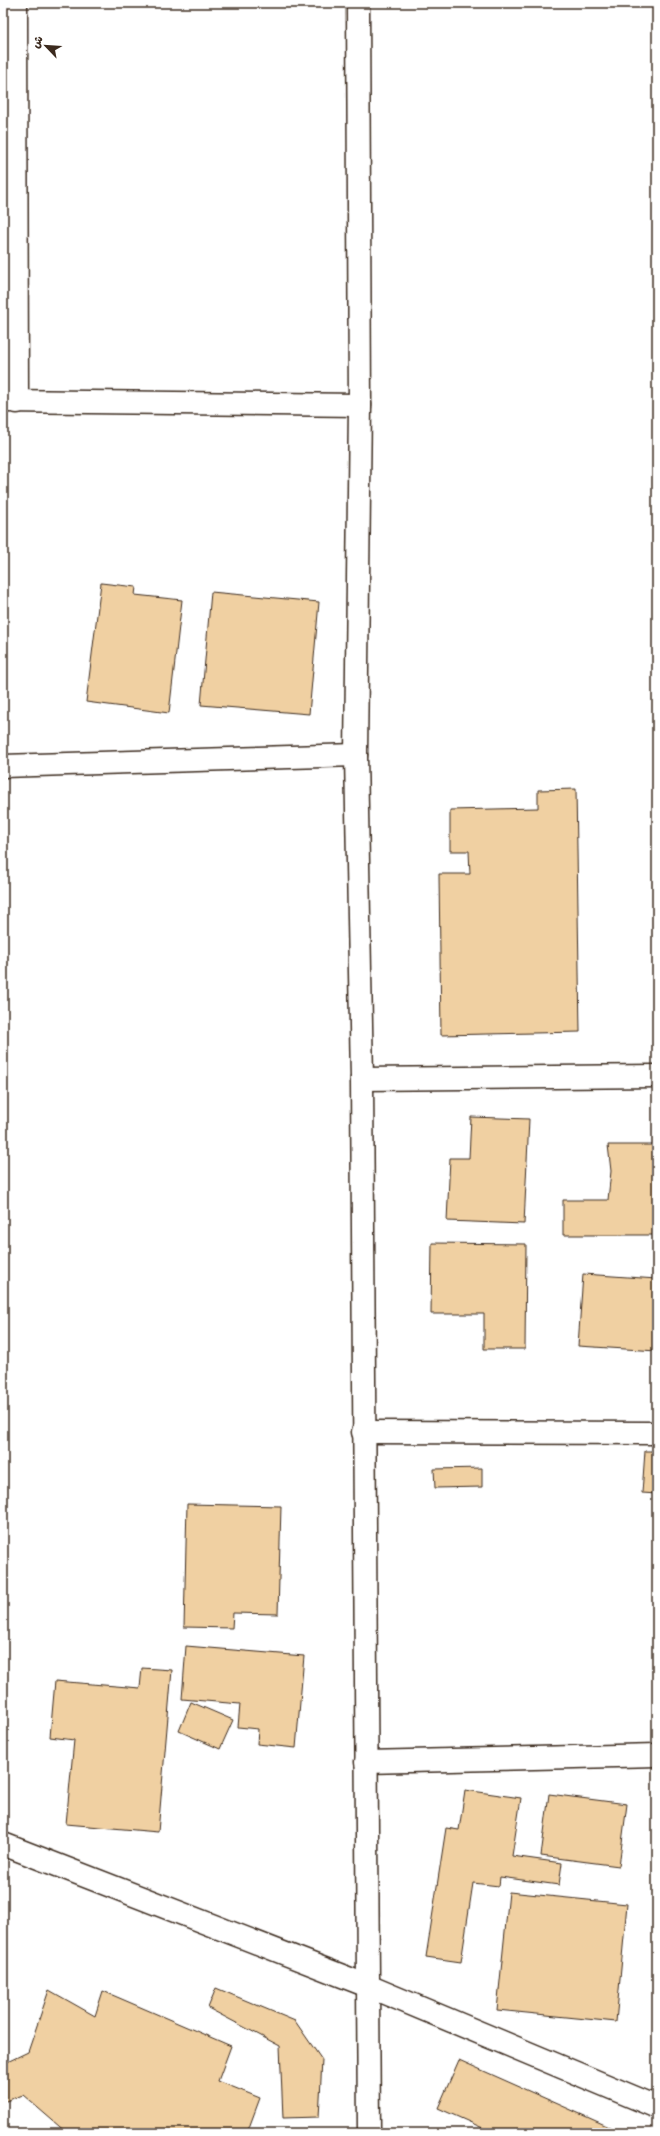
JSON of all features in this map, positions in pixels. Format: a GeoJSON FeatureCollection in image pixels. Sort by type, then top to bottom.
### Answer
{"type":"FeatureCollection","features":[{"type":"Feature","properties":{"kind":"street"},"geometry":{"type":"LineString","coordinates":[[16,3],[10,401],[360,405]]}},
{"type":"Feature","properties":{"kind":"street"},"geometry":{"type":"LineString","coordinates":[[358,3],[360,405],[356,755],[362,1079],[362,1432],[369,2133]]}},
{"type":"Feature","properties":{"kind":"street"},"geometry":{"type":"LineString","coordinates":[[3,766],[356,755]]}},
{"type":"Feature","properties":{"kind":"street"},"geometry":{"type":"LineString","coordinates":[[362,1079],[657,1076]]}},
{"type":"Feature","properties":{"kind":"street"},"geometry":{"type":"LineString","coordinates":[[362,1432],[657,1432]]}},
{"type":"Feature","properties":{"kind":"street"},"geometry":{"type":"LineString","coordinates":[[366,1762],[657,1755]]}},
{"type":"Feature","properties":{"kind":"street"},"geometry":{"type":"LineString","coordinates":[[3,1844],[368,1986],[657,2107]]}},
{"type":"Feature","properties":{"kind":"building"},"geometry":{"type":"Polygon","coordinates":[[[101,583],[136,587],[135,595],[182,600],[169,713],[86,702],[101,583]]]}},
{"type":"Feature","properties":{"kind":"building"},"geometry":{"type":"Polygon","coordinates":[[[211,592],[319,602],[309,714],[201,705],[211,592]]]}},
{"type":"Feature","properties":{"kind":"building"},"geometry":{"type":"Polygon","coordinates":[[[576,789],[580,1032],[441,1035],[439,874],[470,874],[469,851],[450,851],[450,810],[538,808],[538,790],[576,789]]]}},
{"type":"Feature","properties":{"kind":"building"},"geometry":{"type":"Polygon","coordinates":[[[471,1117],[529,1119],[524,1224],[447,1221],[450,1158],[469,1158],[471,1117]]]}},
{"type":"Feature","properties":{"kind":"building"},"geometry":{"type":"Polygon","coordinates":[[[608,1145],[655,1145],[655,1235],[563,1235],[563,1200],[608,1200],[611,1171],[608,1145]]]}},
{"type":"Feature","properties":{"kind":"building"},"geometry":{"type":"Polygon","coordinates":[[[432,1243],[526,1244],[525,1349],[484,1349],[484,1314],[431,1314],[432,1243]]]}},
{"type":"Feature","properties":{"kind":"building"},"geometry":{"type":"Polygon","coordinates":[[[583,1274],[657,1279],[657,1351],[578,1346],[583,1274]]]}},
{"type":"Feature","properties":{"kind":"building"},"geometry":{"type":"Polygon","coordinates":[[[645,1451],[657,1451],[657,1494],[642,1493],[645,1451]]]}},
{"type":"Feature","properties":{"kind":"building"},"geometry":{"type":"Polygon","coordinates":[[[482,1468],[482,1487],[435,1488],[434,1469],[482,1468]]]}},
{"type":"Feature","properties":{"kind":"building"},"geometry":{"type":"Polygon","coordinates":[[[187,1504],[281,1506],[278,1614],[233,1613],[232,1628],[184,1627],[187,1504]]]}},
{"type":"Feature","properties":{"kind":"building"},"geometry":{"type":"Polygon","coordinates":[[[186,1646],[304,1656],[296,1748],[257,1744],[258,1729],[238,1727],[240,1704],[182,1699],[186,1646]]]}},
{"type":"Feature","properties":{"kind":"building"},"geometry":{"type":"Polygon","coordinates":[[[142,1668],[172,1670],[158,1832],[66,1824],[74,1740],[50,1737],[55,1681],[140,1688],[142,1668]]]}},
{"type":"Feature","properties":{"kind":"building"},"geometry":{"type":"Polygon","coordinates":[[[191,1702],[233,1720],[220,1749],[179,1731],[191,1702]]]}},
{"type":"Feature","properties":{"kind":"building"},"geometry":{"type":"Polygon","coordinates":[[[465,1790],[521,1798],[512,1856],[562,1863],[559,1885],[500,1877],[499,1886],[473,1883],[461,1962],[426,1957],[446,1828],[459,1830],[465,1790]]]}},
{"type":"Feature","properties":{"kind":"building"},"geometry":{"type":"Polygon","coordinates":[[[549,1794],[627,1804],[619,1866],[541,1856],[549,1794]]]}},
{"type":"Feature","properties":{"kind":"building"},"geometry":{"type":"Polygon","coordinates":[[[509,1892],[627,1904],[616,2022],[497,2010],[509,1892]]]}},
{"type":"Feature","properties":{"kind":"building"},"geometry":{"type":"Polygon","coordinates":[[[216,1988],[295,2021],[322,2060],[319,2117],[283,2118],[280,2046],[208,2008],[216,1988]]]}},
{"type":"Feature","properties":{"kind":"building"},"geometry":{"type":"Polygon","coordinates":[[[49,1990],[95,2016],[103,1991],[231,2046],[218,2081],[260,2098],[247,2133],[67,2133],[23,2095],[3,2102],[3,2064],[28,2052],[49,1990]]]}},
{"type":"Feature","properties":{"kind":"building"},"geometry":{"type":"Polygon","coordinates":[[[459,2060],[623,2133],[494,2133],[438,2108],[459,2060]]]}}]}
